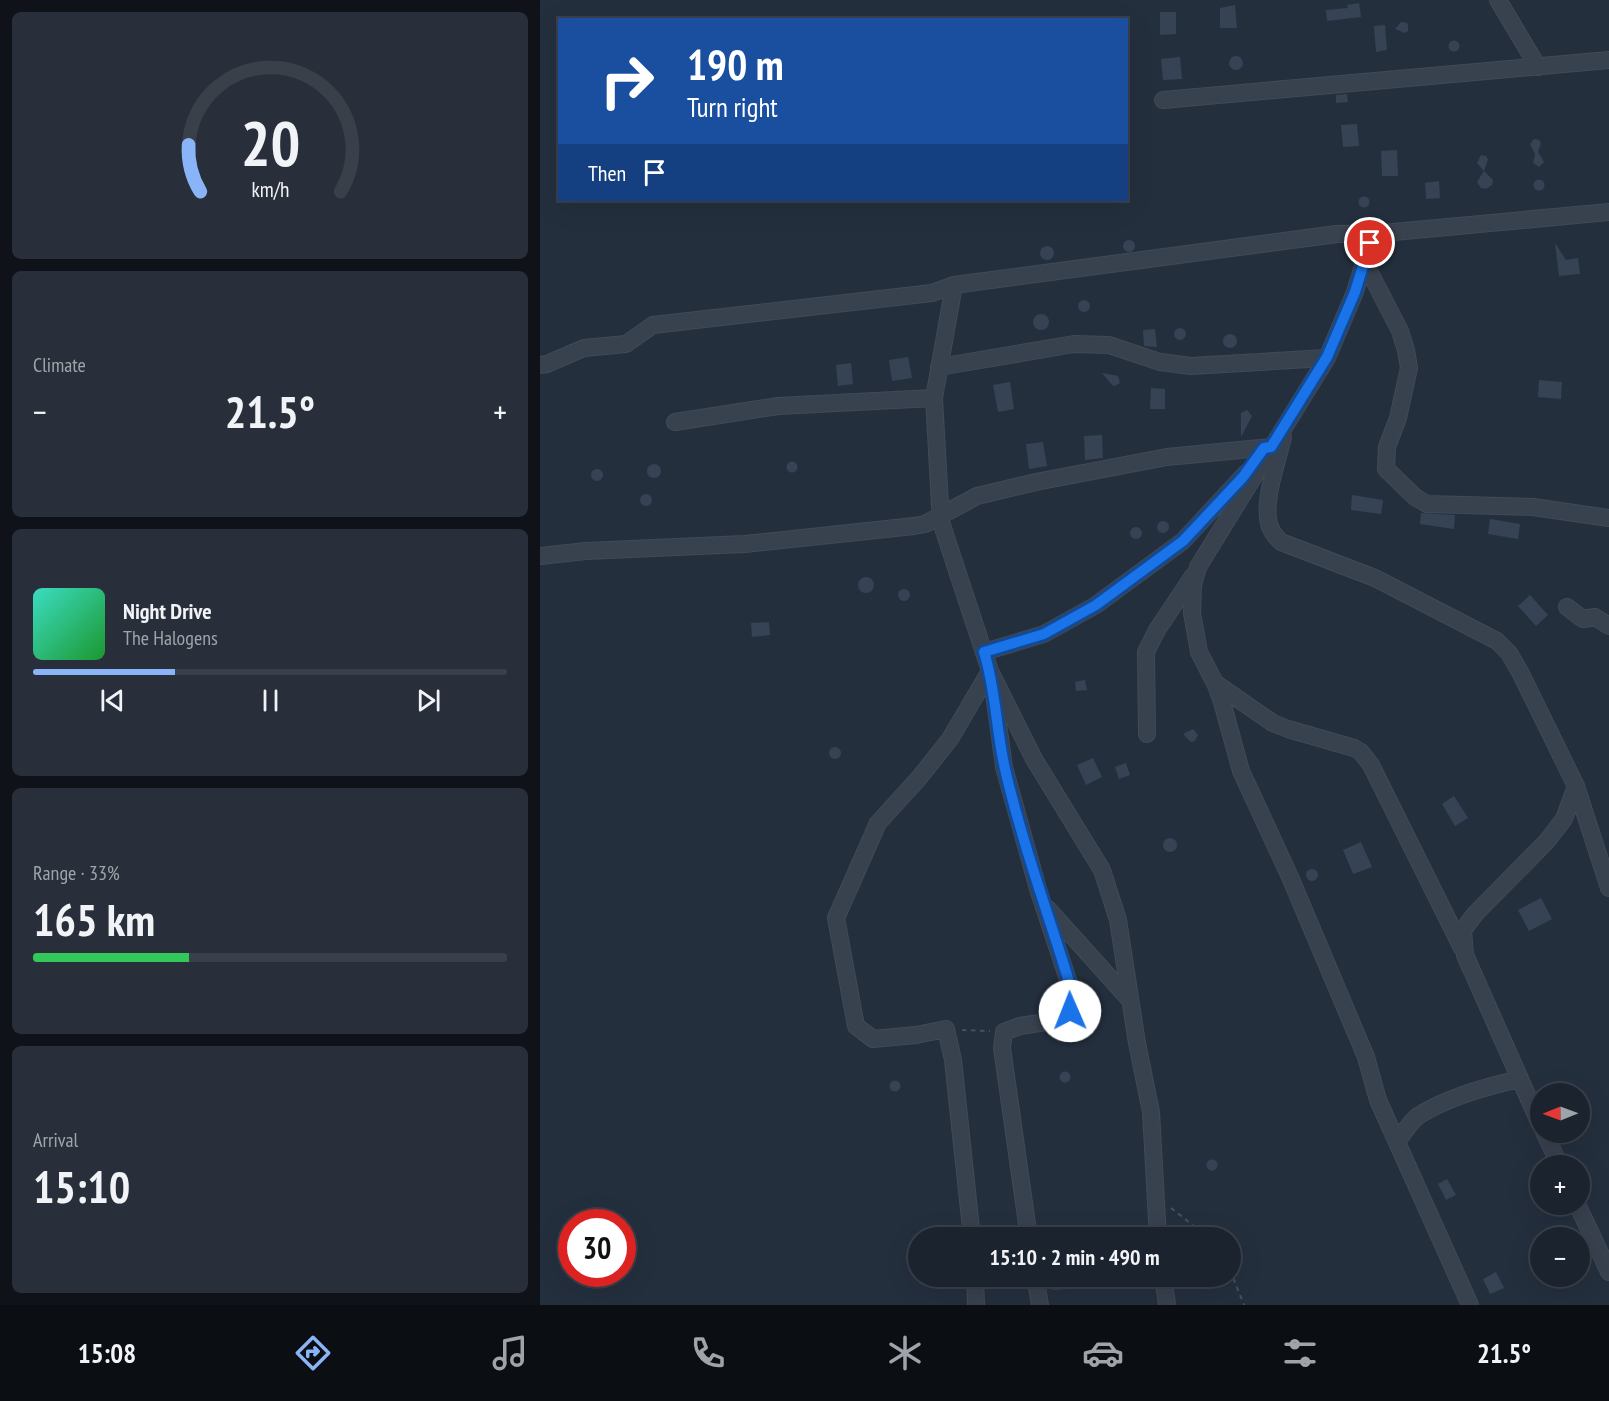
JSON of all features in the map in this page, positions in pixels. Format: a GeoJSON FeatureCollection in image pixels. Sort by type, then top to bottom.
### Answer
{"type":"FeatureCollection","features":[{"type":"Feature","properties":{"kind":"street"},"geometry":{"type":"LineString","coordinates":[[1498,0],[1538,67]]}},
{"type":"Feature","properties":{"kind":"street"},"geometry":{"type":"LineString","coordinates":[[1164,100],[1609,60]]}},
{"type":"Feature","properties":{"kind":"street"},"geometry":{"type":"LineString","coordinates":[[540,365],[548,364],[584,348],[626,344],[653,325],[932,293],[954,285],[1337,234],[1383,233],[1609,212]]}},
{"type":"Feature","properties":{"kind":"street"},"geometry":{"type":"LineString","coordinates":[[984,652],[1044,634],[1096,605],[1183,541],[1243,477],[1287,422],[1327,357],[1355,292],[1370,243],[1383,233]]}},
{"type":"Feature","properties":{"kind":"street"},"geometry":{"type":"LineString","coordinates":[[1364,259],[1400,331],[1409,368],[1398,418],[1387,447],[1386,469],[1392,476],[1427,504],[1533,507],[1609,518]]}},
{"type":"Feature","properties":{"kind":"street"},"geometry":{"type":"LineString","coordinates":[[954,285],[934,398],[941,516],[990,671],[1004,767],[1043,903],[1074,998],[1070,1011],[1059,1020],[1020,1026],[1004,1032],[1002,1048],[1027,1227]]}},
{"type":"Feature","properties":{"kind":"street"},"geometry":{"type":"LineString","coordinates":[[939,367],[1074,344],[1108,345],[1160,362],[1191,366],[1327,357]]}},
{"type":"Feature","properties":{"kind":"street"},"geometry":{"type":"LineString","coordinates":[[675,422],[778,406],[934,398]]}},
{"type":"Feature","properties":{"kind":"street"},"geometry":{"type":"LineString","coordinates":[[1287,422],[1269,498],[1268,512],[1271,530],[1281,542],[1375,578],[1497,641],[1509,653],[1576,786],[1609,888]]}},
{"type":"Feature","properties":{"kind":"street"},"geometry":{"type":"LineString","coordinates":[[540,556],[586,551],[745,544],[856,534],[926,524],[977,496],[1036,482],[1167,457],[1268,448]]}},
{"type":"Feature","properties":{"kind":"street"},"geometry":{"type":"LineString","coordinates":[[1147,734],[1146,652],[1157,630],[1198,567],[1268,448]]}},
{"type":"Feature","properties":{"kind":"street"},"geometry":{"type":"LineString","coordinates":[[1198,567],[1193,585],[1192,613],[1199,652],[1222,702],[1241,771],[1290,877],[1362,1047],[1378,1100],[1470,1305]]}},
{"type":"Feature","properties":{"kind":"street"},"geometry":{"type":"LineString","coordinates":[[1567,607],[1583,619],[1595,617],[1609,626]]}},
{"type":"Feature","properties":{"kind":"street"},"geometry":{"type":"LineString","coordinates":[[990,671],[1035,759],[1101,870],[1118,920],[1150,1112],[1157,1227]]}},
{"type":"Feature","properties":{"kind":"street"},"geometry":{"type":"LineString","coordinates":[[971,1227],[953,1060],[946,1029],[916,1035],[873,1038],[856,1026],[836,918],[878,823],[919,778],[950,739],[990,671]]}},
{"type":"Feature","properties":{"kind":"street"},"geometry":{"type":"LineString","coordinates":[[1215,683],[1273,723],[1362,752],[1371,765],[1465,955],[1530,1102]]}},
{"type":"Feature","properties":{"kind":"street"},"geometry":{"type":"LineString","coordinates":[[1465,955],[1463,930],[1482,907],[1547,841],[1564,819],[1576,786]]}},
{"type":"Feature","properties":{"kind":"street"},"geometry":{"type":"LineString","coordinates":[[1043,903],[1130,1000]]}},
{"type":"Feature","properties":{"kind":"street"},"geometry":{"type":"LineString","coordinates":[[1397,1142],[1416,1117],[1445,1103],[1497,1084],[1520,1079]]}},
{"type":"Feature","properties":{"kind":"street"},"geometry":{"type":"LineString","coordinates":[[1582,1215],[1609,1272]]}},
{"type":"Feature","properties":{"kind":"street"},"geometry":{"type":"LineString","coordinates":[[975,1287],[976,1305]]}},
{"type":"Feature","properties":{"kind":"street"},"geometry":{"type":"LineString","coordinates":[[1037,1287],[1040,1305]]}},
{"type":"Feature","properties":{"kind":"street"},"geometry":{"type":"LineString","coordinates":[[1158,1305],[1161,1287]]}},
{"type":"Feature","properties":{"kind":"street"},"geometry":{"type":"LineString","coordinates":[[1165,1287],[1167,1305]]}},
{"type":"Feature","properties":{"kind":"path"},"geometry":{"type":"LineString","coordinates":[[946,1029],[1004,1032]]}},
{"type":"Feature","properties":{"kind":"path"},"geometry":{"type":"LineString","coordinates":[[1154,1195],[1195,1227]]}},
{"type":"Feature","properties":{"kind":"path"},"geometry":{"type":"LineString","coordinates":[[1237,1287],[1244,1305]]}},
{"type":"Feature","properties":{"kind":"building"},"geometry":{"type":"Polygon","coordinates":[[[1359,3],[1361,17],[1327,21],[1326,10],[1348,8],[1347,5],[1359,3]]]}},
{"type":"Feature","properties":{"kind":"building"},"geometry":{"type":"Polygon","coordinates":[[[1235,5],[1237,28],[1220,28],[1220,8],[1235,5]]]}},
{"type":"Feature","properties":{"kind":"building"},"geometry":{"type":"Polygon","coordinates":[[[1160,12],[1176,12],[1176,34],[1160,35],[1160,12]]]}},
{"type":"Feature","properties":{"kind":"building"},"geometry":{"type":"Polygon","coordinates":[[[1401,22],[1408,25],[1408,31],[1405,33],[1395,29],[1401,22]]]}},
{"type":"Feature","properties":{"kind":"building"},"geometry":{"type":"Polygon","coordinates":[[[1385,25],[1387,50],[1376,52],[1374,26],[1385,25]]]}},
{"type":"Feature","properties":{"kind":"building"},"geometry":{"type":"Polygon","coordinates":[[[1454,40],[1460,46],[1454,52],[1448,46],[1454,40]]]}},
{"type":"Feature","properties":{"kind":"building"},"geometry":{"type":"Polygon","coordinates":[[[1236,56],[1241,58],[1243,63],[1241,68],[1236,70],[1231,68],[1229,63],[1231,58],[1236,56]]]}},
{"type":"Feature","properties":{"kind":"building"},"geometry":{"type":"Polygon","coordinates":[[[1180,57],[1182,79],[1163,80],[1161,59],[1180,57]]]}},
{"type":"Feature","properties":{"kind":"building"},"geometry":{"type":"Polygon","coordinates":[[[1347,94],[1348,102],[1336,103],[1336,95],[1347,94]]]}},
{"type":"Feature","properties":{"kind":"building"},"geometry":{"type":"Polygon","coordinates":[[[1357,124],[1359,146],[1343,147],[1341,125],[1357,124]]]}},
{"type":"Feature","properties":{"kind":"building"},"geometry":{"type":"Polygon","coordinates":[[[1534,139],[1541,143],[1538,152],[1544,162],[1539,167],[1533,163],[1535,154],[1530,144],[1534,139]]]}},
{"type":"Feature","properties":{"kind":"building"},"geometry":{"type":"Polygon","coordinates":[[[1397,150],[1398,176],[1382,176],[1381,151],[1397,150]]]}},
{"type":"Feature","properties":{"kind":"building"},"geometry":{"type":"Polygon","coordinates":[[[1481,155],[1488,159],[1484,171],[1477,163],[1481,155]]]}},
{"type":"Feature","properties":{"kind":"building"},"geometry":{"type":"Polygon","coordinates":[[[1484,171],[1493,180],[1492,185],[1486,189],[1481,188],[1477,182],[1484,171]]]}},
{"type":"Feature","properties":{"kind":"building"},"geometry":{"type":"Polygon","coordinates":[[[1539,179],[1545,185],[1539,191],[1533,185],[1539,179]]]}},
{"type":"Feature","properties":{"kind":"building"},"geometry":{"type":"Polygon","coordinates":[[[1439,181],[1440,198],[1426,199],[1425,183],[1439,181]]]}},
{"type":"Feature","properties":{"kind":"building"},"geometry":{"type":"Polygon","coordinates":[[[1364,196],[1370,202],[1364,208],[1358,202],[1364,196]]]}},
{"type":"Feature","properties":{"kind":"building"},"geometry":{"type":"Polygon","coordinates":[[[1131,240],[1135,246],[1131,252],[1127,252],[1123,244],[1131,240]]]}},
{"type":"Feature","properties":{"kind":"building"},"geometry":{"type":"Polygon","coordinates":[[[1555,243],[1566,260],[1578,258],[1580,274],[1559,276],[1555,243]]]}},
{"type":"Feature","properties":{"kind":"building"},"geometry":{"type":"Polygon","coordinates":[[[1047,246],[1052,248],[1054,253],[1052,258],[1047,260],[1042,258],[1040,253],[1042,248],[1047,246]]]}},
{"type":"Feature","properties":{"kind":"building"},"geometry":{"type":"Polygon","coordinates":[[[1086,300],[1090,306],[1086,312],[1082,312],[1078,304],[1086,300]]]}},
{"type":"Feature","properties":{"kind":"building"},"geometry":{"type":"Polygon","coordinates":[[[1041,314],[1049,322],[1041,330],[1033,322],[1041,314]]]}},
{"type":"Feature","properties":{"kind":"building"},"geometry":{"type":"Polygon","coordinates":[[[1182,328],[1186,334],[1182,340],[1178,340],[1174,332],[1182,328]]]}},
{"type":"Feature","properties":{"kind":"building"},"geometry":{"type":"Polygon","coordinates":[[[1155,329],[1157,347],[1144,346],[1143,330],[1155,329]]]}},
{"type":"Feature","properties":{"kind":"building"},"geometry":{"type":"Polygon","coordinates":[[[1230,334],[1235,336],[1237,341],[1235,346],[1230,348],[1225,346],[1223,341],[1225,336],[1230,334]]]}},
{"type":"Feature","properties":{"kind":"building"},"geometry":{"type":"Polygon","coordinates":[[[908,357],[912,378],[892,381],[889,360],[908,357]]]}},
{"type":"Feature","properties":{"kind":"building"},"geometry":{"type":"Polygon","coordinates":[[[851,363],[853,384],[838,386],[836,365],[851,363]]]}},
{"type":"Feature","properties":{"kind":"building"},"geometry":{"type":"Polygon","coordinates":[[[1102,373],[1118,376],[1120,383],[1112,385],[1102,373]]]}},
{"type":"Feature","properties":{"kind":"building"},"geometry":{"type":"Polygon","coordinates":[[[1539,380],[1562,382],[1561,399],[1538,397],[1539,380]]]}},
{"type":"Feature","properties":{"kind":"building"},"geometry":{"type":"Polygon","coordinates":[[[1010,382],[1014,409],[998,412],[993,385],[1010,382]]]}},
{"type":"Feature","properties":{"kind":"building"},"geometry":{"type":"Polygon","coordinates":[[[1151,388],[1165,389],[1165,409],[1150,409],[1151,388]]]}},
{"type":"Feature","properties":{"kind":"building"},"geometry":{"type":"Polygon","coordinates":[[[1247,410],[1252,416],[1241,437],[1241,413],[1247,410]]]}},
{"type":"Feature","properties":{"kind":"building"},"geometry":{"type":"Polygon","coordinates":[[[1102,435],[1103,458],[1085,460],[1084,436],[1102,435]]]}},
{"type":"Feature","properties":{"kind":"building"},"geometry":{"type":"Polygon","coordinates":[[[1043,442],[1047,466],[1029,469],[1026,444],[1043,442]]]}},
{"type":"Feature","properties":{"kind":"building"},"geometry":{"type":"Polygon","coordinates":[[[792,461],[798,467],[792,473],[786,467],[792,461]]]}},
{"type":"Feature","properties":{"kind":"building"},"geometry":{"type":"Polygon","coordinates":[[[654,464],[659,466],[661,471],[659,476],[654,478],[649,476],[647,471],[649,466],[654,464]]]}},
{"type":"Feature","properties":{"kind":"building"},"geometry":{"type":"Polygon","coordinates":[[[599,469],[603,475],[599,481],[595,481],[591,473],[599,469]]]}},
{"type":"Feature","properties":{"kind":"building"},"geometry":{"type":"Polygon","coordinates":[[[648,494],[652,500],[648,506],[644,506],[640,498],[648,494]]]}},
{"type":"Feature","properties":{"kind":"building"},"geometry":{"type":"Polygon","coordinates":[[[1352,495],[1383,500],[1381,514],[1351,510],[1352,495]]]}},
{"type":"Feature","properties":{"kind":"building"},"geometry":{"type":"Polygon","coordinates":[[[1421,513],[1455,515],[1454,529],[1420,524],[1421,513]]]}},
{"type":"Feature","properties":{"kind":"building"},"geometry":{"type":"Polygon","coordinates":[[[1490,519],[1520,524],[1518,539],[1488,534],[1490,519]]]}},
{"type":"Feature","properties":{"kind":"building"},"geometry":{"type":"Polygon","coordinates":[[[1165,521],[1169,527],[1165,533],[1161,533],[1157,525],[1165,521]]]}},
{"type":"Feature","properties":{"kind":"building"},"geometry":{"type":"Polygon","coordinates":[[[1138,527],[1141,528],[1141,538],[1134,539],[1131,538],[1130,531],[1131,528],[1138,527]]]}},
{"type":"Feature","properties":{"kind":"building"},"geometry":{"type":"Polygon","coordinates":[[[866,577],[872,579],[874,585],[872,591],[866,593],[860,591],[858,585],[860,579],[866,577]]]}},
{"type":"Feature","properties":{"kind":"building"},"geometry":{"type":"Polygon","coordinates":[[[906,589],[910,595],[906,601],[902,601],[898,593],[906,589]]]}},
{"type":"Feature","properties":{"kind":"building"},"geometry":{"type":"Polygon","coordinates":[[[1530,595],[1548,615],[1536,626],[1518,606],[1530,595]]]}},
{"type":"Feature","properties":{"kind":"building"},"geometry":{"type":"Polygon","coordinates":[[[769,622],[770,635],[752,637],[751,623],[769,622]]]}},
{"type":"Feature","properties":{"kind":"building"},"geometry":{"type":"Polygon","coordinates":[[[1085,680],[1087,690],[1076,691],[1075,682],[1085,680]]]}},
{"type":"Feature","properties":{"kind":"building"},"geometry":{"type":"Polygon","coordinates":[[[1193,729],[1198,735],[1195,741],[1191,742],[1183,734],[1193,729]]]}},
{"type":"Feature","properties":{"kind":"building"},"geometry":{"type":"Polygon","coordinates":[[[837,747],[841,753],[837,759],[833,759],[829,751],[837,747]]]}},
{"type":"Feature","properties":{"kind":"building"},"geometry":{"type":"Polygon","coordinates":[[[1093,758],[1102,777],[1086,785],[1077,765],[1093,758]]]}},
{"type":"Feature","properties":{"kind":"building"},"geometry":{"type":"Polygon","coordinates":[[[1126,763],[1130,775],[1119,779],[1115,767],[1126,763]]]}},
{"type":"Feature","properties":{"kind":"building"},"geometry":{"type":"Polygon","coordinates":[[[1454,796],[1468,818],[1455,826],[1442,804],[1454,796]]]}},
{"type":"Feature","properties":{"kind":"building"},"geometry":{"type":"Polygon","coordinates":[[[1167,838],[1173,838],[1177,845],[1173,852],[1167,852],[1163,848],[1163,842],[1167,838]]]}},
{"type":"Feature","properties":{"kind":"building"},"geometry":{"type":"Polygon","coordinates":[[[1361,842],[1372,867],[1353,874],[1343,850],[1361,842]]]}},
{"type":"Feature","properties":{"kind":"building"},"geometry":{"type":"Polygon","coordinates":[[[1314,869],[1318,875],[1314,881],[1310,881],[1306,873],[1314,869]]]}},
{"type":"Feature","properties":{"kind":"building"},"geometry":{"type":"Polygon","coordinates":[[[1541,898],[1552,919],[1529,931],[1518,910],[1541,898]]]}},
{"type":"Feature","properties":{"kind":"building"},"geometry":{"type":"Polygon","coordinates":[[[1065,1071],[1071,1077],[1065,1083],[1059,1077],[1065,1071]]]}},
{"type":"Feature","properties":{"kind":"building"},"geometry":{"type":"Polygon","coordinates":[[[895,1080],[901,1086],[895,1092],[889,1086],[895,1080]]]}},
{"type":"Feature","properties":{"kind":"building"},"geometry":{"type":"Polygon","coordinates":[[[1212,1159],[1218,1165],[1212,1171],[1206,1165],[1212,1159]]]}},
{"type":"Feature","properties":{"kind":"building"},"geometry":{"type":"Polygon","coordinates":[[[1447,1179],[1456,1195],[1446,1200],[1438,1184],[1447,1179]]]}},
{"type":"Feature","properties":{"kind":"building"},"geometry":{"type":"Polygon","coordinates":[[[1496,1272],[1504,1288],[1490,1294],[1483,1279],[1496,1272]]]}},
{"type":"Feature","properties":{"kind":"building"},"geometry":{"type":"Polygon","coordinates":[[[1053,1287],[1067,1287],[1067,1289],[1053,1290],[1053,1287]]]}},
{"type":"Feature","properties":{"kind":"route"},"geometry":{"type":"LineString","coordinates":[[1070,1011],[1074,998],[1038,889],[1004,767],[990,671],[984,652],[1044,634],[1096,605],[1183,541],[1243,477],[1264,448],[1271,447],[1287,422],[1327,357],[1355,292],[1370,243]]}}]}
